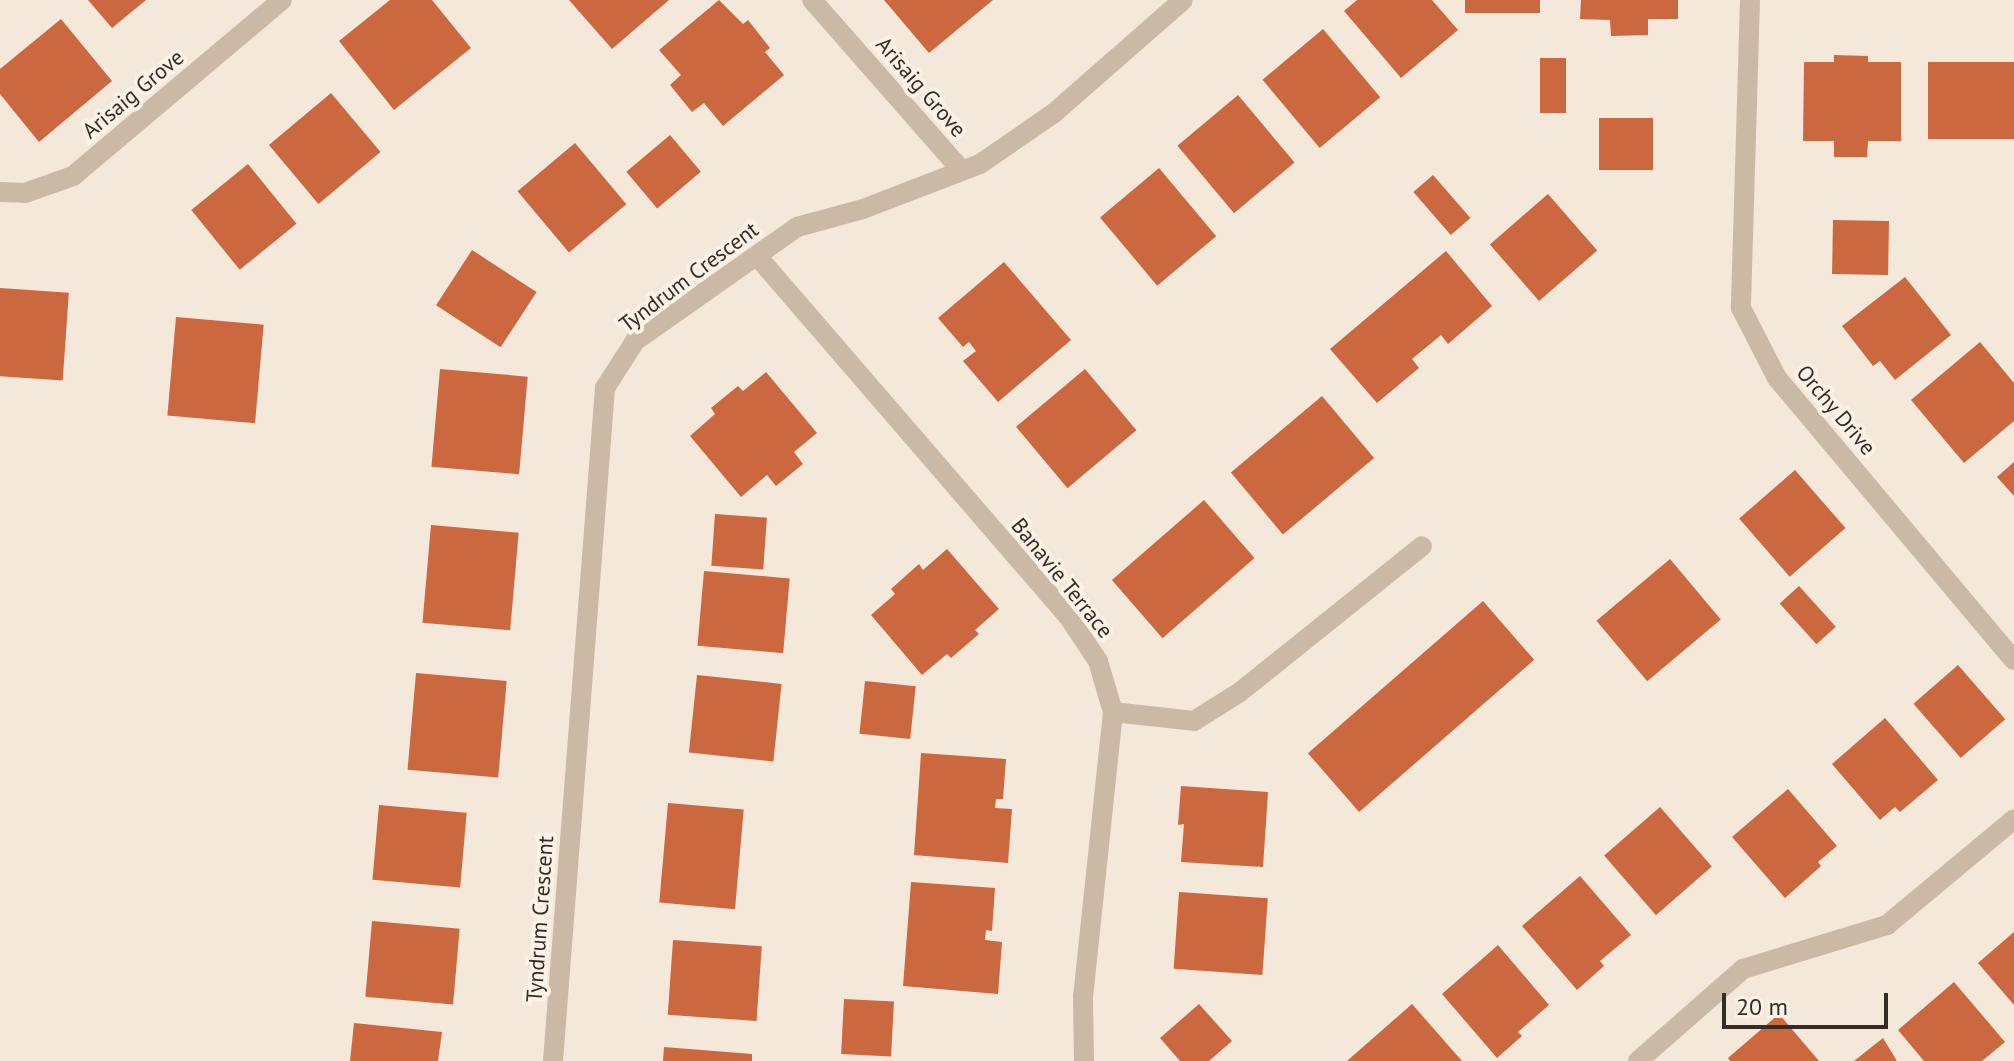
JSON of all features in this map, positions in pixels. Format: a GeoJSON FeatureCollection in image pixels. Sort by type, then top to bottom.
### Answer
{"type":"FeatureCollection","features":[{"type":"Feature","properties":{"kind":"street","name":"Arisaig Grove"},"geometry":{"type":"LineString","coordinates":[[0,192],[25,193],[73,176],[282,0]]}},
{"type":"Feature","properties":{"kind":"street","name":"Arisaig Grove"},"geometry":{"type":"LineString","coordinates":[[812,0],[962,171]]}},
{"type":"Feature","properties":{"kind":"street","name":"Tyndrum Crescent"},"geometry":{"type":"LineString","coordinates":[[553,1061],[605,388],[635,341],[797,227],[863,209],[980,164],[1054,113],[1183,0]]}},
{"type":"Feature","properties":{"kind":"street","name":"Orchy Drive"},"geometry":{"type":"LineString","coordinates":[[1750,0],[1741,308],[1777,378],[2014,660]]}},
{"type":"Feature","properties":{"kind":"street","name":"Banavie Terrace"},"geometry":{"type":"LineString","coordinates":[[757,256],[1068,616],[1098,661],[1113,712],[1083,997],[1084,1061]]}},
{"type":"Feature","properties":{"kind":"street"},"geometry":{"type":"LineString","coordinates":[[1113,712],[1194,721],[1240,692],[1422,546]]}},
{"type":"Feature","properties":{"kind":"street"},"geometry":{"type":"LineString","coordinates":[[1638,1061],[1743,969],[1887,925],[2014,819]]}},
{"type":"Feature","properties":{"kind":"building"},"geometry":{"type":"Polygon","coordinates":[[[88,0],[146,0],[112,28],[88,0]]]}},
{"type":"Feature","properties":{"kind":"building"},"geometry":{"type":"Polygon","coordinates":[[[390,0],[432,0],[471,48],[394,110],[339,41],[390,0]]]}},
{"type":"Feature","properties":{"kind":"building"},"geometry":{"type":"Polygon","coordinates":[[[569,0],[669,0],[612,49],[569,0]]]}},
{"type":"Feature","properties":{"kind":"building"},"geometry":{"type":"Polygon","coordinates":[[[719,0],[743,24],[748,20],[770,48],[765,52],[784,75],[723,126],[704,103],[692,112],[670,85],[681,75],[659,50],[719,0]]]}},
{"type":"Feature","properties":{"kind":"building"},"geometry":{"type":"Polygon","coordinates":[[[884,0],[993,0],[929,53],[884,0]]]}},
{"type":"Feature","properties":{"kind":"building"},"geometry":{"type":"Polygon","coordinates":[[[1357,0],[1432,0],[1458,30],[1401,78],[1344,11],[1357,0]]]}},
{"type":"Feature","properties":{"kind":"building"},"geometry":{"type":"Polygon","coordinates":[[[1465,0],[1540,0],[1540,13],[1465,13],[1465,0]]]}},
{"type":"Feature","properties":{"kind":"building"},"geometry":{"type":"Polygon","coordinates":[[[1581,0],[1678,0],[1678,19],[1648,19],[1648,35],[1611,36],[1610,20],[1580,19],[1581,0]]]}},
{"type":"Feature","properties":{"kind":"building"},"geometry":{"type":"Polygon","coordinates":[[[61,19],[112,81],[39,142],[0,94],[0,69],[61,19]]]}},
{"type":"Feature","properties":{"kind":"building"},"geometry":{"type":"Polygon","coordinates":[[[1323,29],[1380,97],[1320,148],[1262,80],[1323,29]]]}},
{"type":"Feature","properties":{"kind":"building"},"geometry":{"type":"Polygon","coordinates":[[[1834,55],[1868,56],[1868,62],[1901,62],[1901,141],[1868,141],[1867,157],[1834,157],[1834,141],[1803,141],[1804,62],[1834,62],[1834,55]]]}},
{"type":"Feature","properties":{"kind":"building"},"geometry":{"type":"Polygon","coordinates":[[[1540,58],[1566,58],[1566,113],[1540,113],[1540,58]]]}},
{"type":"Feature","properties":{"kind":"building"},"geometry":{"type":"Polygon","coordinates":[[[1928,62],[2014,62],[2014,139],[1928,139],[1928,62]]]}},
{"type":"Feature","properties":{"kind":"building"},"geometry":{"type":"Polygon","coordinates":[[[331,93],[380,152],[318,204],[269,145],[331,93]]]}},
{"type":"Feature","properties":{"kind":"building"},"geometry":{"type":"Polygon","coordinates":[[[1238,95],[1295,162],[1234,213],[1177,146],[1238,95]]]}},
{"type":"Feature","properties":{"kind":"building"},"geometry":{"type":"Polygon","coordinates":[[[1599,118],[1653,118],[1653,170],[1599,170],[1599,118]]]}},
{"type":"Feature","properties":{"kind":"building"},"geometry":{"type":"Polygon","coordinates":[[[670,135],[701,172],[657,208],[626,172],[670,135]]]}},
{"type":"Feature","properties":{"kind":"building"},"geometry":{"type":"Polygon","coordinates":[[[575,143],[626,204],[569,252],[518,191],[575,143]]]}},
{"type":"Feature","properties":{"kind":"building"},"geometry":{"type":"Polygon","coordinates":[[[248,164],[296,224],[240,270],[191,210],[248,164]]]}},
{"type":"Feature","properties":{"kind":"building"},"geometry":{"type":"Polygon","coordinates":[[[1159,168],[1216,236],[1157,286],[1100,217],[1159,168]]]}},
{"type":"Feature","properties":{"kind":"building"},"geometry":{"type":"Polygon","coordinates":[[[1433,175],[1470,218],[1451,235],[1413,192],[1433,175]]]}},
{"type":"Feature","properties":{"kind":"building"},"geometry":{"type":"Polygon","coordinates":[[[1548,194],[1597,251],[1539,301],[1490,245],[1548,194]]]}},
{"type":"Feature","properties":{"kind":"building"},"geometry":{"type":"Polygon","coordinates":[[[1833,220],[1889,221],[1888,275],[1832,274],[1833,220]]]}},
{"type":"Feature","properties":{"kind":"building"},"geometry":{"type":"Polygon","coordinates":[[[472,250],[537,292],[501,347],[436,305],[472,250]]]}},
{"type":"Feature","properties":{"kind":"building"},"geometry":{"type":"Polygon","coordinates":[[[1446,251],[1492,306],[1448,344],[1441,335],[1412,359],[1419,368],[1377,403],[1330,349],[1446,251]]]}},
{"type":"Feature","properties":{"kind":"building"},"geometry":{"type":"Polygon","coordinates":[[[1004,262],[1071,340],[998,402],[963,361],[976,351],[969,342],[963,347],[938,318],[1004,262]]]}},
{"type":"Feature","properties":{"kind":"building"},"geometry":{"type":"Polygon","coordinates":[[[1905,277],[1951,335],[1895,380],[1880,361],[1873,366],[1842,326],[1905,277]]]}},
{"type":"Feature","properties":{"kind":"building"},"geometry":{"type":"Polygon","coordinates":[[[0,288],[69,293],[63,381],[0,376],[0,288]]]}},
{"type":"Feature","properties":{"kind":"building"},"geometry":{"type":"Polygon","coordinates":[[[176,317],[264,325],[255,423],[167,416],[176,317]]]}},
{"type":"Feature","properties":{"kind":"building"},"geometry":{"type":"Polygon","coordinates":[[[1980,342],[2014,383],[2014,421],[1964,463],[1911,400],[1980,342]]]}},
{"type":"Feature","properties":{"kind":"building"},"geometry":{"type":"Polygon","coordinates":[[[440,369],[528,377],[519,474],[431,467],[440,369]]]}},
{"type":"Feature","properties":{"kind":"building"},"geometry":{"type":"Polygon","coordinates":[[[1085,369],[1136,430],[1067,488],[1016,427],[1085,369]]]}},
{"type":"Feature","properties":{"kind":"building"},"geometry":{"type":"Polygon","coordinates":[[[766,372],[817,433],[794,452],[803,464],[776,486],[767,475],[741,497],[690,436],[715,414],[711,408],[738,386],[743,391],[766,372]]]}},
{"type":"Feature","properties":{"kind":"building"},"geometry":{"type":"Polygon","coordinates":[[[1322,396],[1374,458],[1283,535],[1231,472],[1322,396]]]}},
{"type":"Feature","properties":{"kind":"building"},"geometry":{"type":"Polygon","coordinates":[[[2014,462],[2014,496],[1997,477],[2014,462]]]}},
{"type":"Feature","properties":{"kind":"building"},"geometry":{"type":"Polygon","coordinates":[[[1795,470],[1846,528],[1790,577],[1739,519],[1795,470]]]}},
{"type":"Feature","properties":{"kind":"building"},"geometry":{"type":"Polygon","coordinates":[[[1204,500],[1255,558],[1162,638],[1112,580],[1204,500]]]}},
{"type":"Feature","properties":{"kind":"building"},"geometry":{"type":"Polygon","coordinates":[[[715,514],[767,518],[763,570],[711,566],[715,514]]]}},
{"type":"Feature","properties":{"kind":"building"},"geometry":{"type":"Polygon","coordinates":[[[431,525],[519,533],[510,630],[422,623],[431,525]]]}},
{"type":"Feature","properties":{"kind":"building"},"geometry":{"type":"Polygon","coordinates":[[[947,549],[999,609],[975,630],[979,634],[951,658],[947,654],[922,675],[871,615],[895,594],[891,589],[919,564],[923,570],[947,549]]]}},
{"type":"Feature","properties":{"kind":"building"},"geometry":{"type":"Polygon","coordinates":[[[1670,559],[1721,620],[1647,681],[1596,621],[1670,559]]]}},
{"type":"Feature","properties":{"kind":"building"},"geometry":{"type":"Polygon","coordinates":[[[704,571],[790,578],[783,653],[697,646],[704,571]]]}},
{"type":"Feature","properties":{"kind":"building"},"geometry":{"type":"Polygon","coordinates":[[[1799,586],[1836,627],[1816,644],[1780,603],[1799,586]]]}},
{"type":"Feature","properties":{"kind":"building"},"geometry":{"type":"Polygon","coordinates":[[[1483,601],[1534,660],[1359,812],[1308,753],[1483,601]]]}},
{"type":"Feature","properties":{"kind":"building"},"geometry":{"type":"Polygon","coordinates":[[[1958,665],[2005,719],[1961,758],[1913,704],[1958,665]]]}},
{"type":"Feature","properties":{"kind":"building"},"geometry":{"type":"Polygon","coordinates":[[[416,673],[507,681],[498,778],[408,770],[416,673]]]}},
{"type":"Feature","properties":{"kind":"building"},"geometry":{"type":"Polygon","coordinates":[[[697,675],[782,684],[773,761],[689,753],[697,675]]]}},
{"type":"Feature","properties":{"kind":"building"},"geometry":{"type":"Polygon","coordinates":[[[865,681],[916,686],[910,739],[859,734],[865,681]]]}},
{"type":"Feature","properties":{"kind":"building"},"geometry":{"type":"Polygon","coordinates":[[[1885,718],[1938,780],[1900,812],[1895,807],[1880,820],[1832,764],[1885,718]]]}},
{"type":"Feature","properties":{"kind":"building"},"geometry":{"type":"Polygon","coordinates":[[[921,753],[1006,759],[1003,799],[996,799],[995,808],[1012,809],[1008,863],[914,855],[921,753]]]}},
{"type":"Feature","properties":{"kind":"building"},"geometry":{"type":"Polygon","coordinates":[[[1181,786],[1268,792],[1263,867],[1181,862],[1184,824],[1178,825],[1181,786]]]}},
{"type":"Feature","properties":{"kind":"building"},"geometry":{"type":"Polygon","coordinates":[[[1788,789],[1837,846],[1818,862],[1821,866],[1785,898],[1732,837],[1788,789]]]}},
{"type":"Feature","properties":{"kind":"building"},"geometry":{"type":"Polygon","coordinates":[[[668,803],[744,810],[735,909],[659,903],[668,803]]]}},
{"type":"Feature","properties":{"kind":"building"},"geometry":{"type":"Polygon","coordinates":[[[379,805],[467,813],[460,887],[372,880],[379,805]]]}},
{"type":"Feature","properties":{"kind":"building"},"geometry":{"type":"Polygon","coordinates":[[[1660,807],[1712,867],[1656,915],[1604,856],[1660,807]]]}},
{"type":"Feature","properties":{"kind":"building"},"geometry":{"type":"Polygon","coordinates":[[[1580,876],[1631,935],[1600,961],[1604,966],[1577,990],[1522,926],[1580,876]]]}},
{"type":"Feature","properties":{"kind":"building"},"geometry":{"type":"Polygon","coordinates":[[[911,882],[995,888],[992,931],[986,930],[985,940],[1002,942],[998,994],[903,986],[911,882]]]}},
{"type":"Feature","properties":{"kind":"building"},"geometry":{"type":"Polygon","coordinates":[[[1179,892],[1268,898],[1262,975],[1174,969],[1179,892]]]}},
{"type":"Feature","properties":{"kind":"building"},"geometry":{"type":"Polygon","coordinates":[[[372,921],[460,929],[453,1004],[365,997],[372,921]]]}},
{"type":"Feature","properties":{"kind":"building"},"geometry":{"type":"Polygon","coordinates":[[[2014,932],[2014,1005],[1978,963],[2014,932]]]}},
{"type":"Feature","properties":{"kind":"building"},"geometry":{"type":"Polygon","coordinates":[[[673,940],[762,946],[757,1021],[668,1015],[673,940]]]}},
{"type":"Feature","properties":{"kind":"building"},"geometry":{"type":"Polygon","coordinates":[[[1498,945],[1549,1005],[1518,1032],[1522,1036],[1497,1058],[1442,994],[1498,945]]]}},
{"type":"Feature","properties":{"kind":"building"},"geometry":{"type":"Polygon","coordinates":[[[1954,982],[2005,1042],[1982,1061],[1924,1061],[1898,1030],[1954,982]]]}},
{"type":"Feature","properties":{"kind":"building"},"geometry":{"type":"Polygon","coordinates":[[[844,999],[894,1002],[891,1057],[841,1054],[844,999]]]}},
{"type":"Feature","properties":{"kind":"building"},"geometry":{"type":"Polygon","coordinates":[[[1199,1004],[1232,1041],[1209,1061],[1180,1061],[1160,1038],[1199,1004]]]}},
{"type":"Feature","properties":{"kind":"building"},"geometry":{"type":"Polygon","coordinates":[[[1412,1004],[1462,1061],[1347,1061],[1412,1004]]]}},
{"type":"Feature","properties":{"kind":"building"},"geometry":{"type":"Polygon","coordinates":[[[1779,1014],[1819,1061],[1730,1061],[1728,1058],[1779,1014]]]}},
{"type":"Feature","properties":{"kind":"building"},"geometry":{"type":"Polygon","coordinates":[[[354,1023],[442,1032],[438,1061],[350,1061],[354,1023]]]}},
{"type":"Feature","properties":{"kind":"building"},"geometry":{"type":"Polygon","coordinates":[[[1883,1038],[1897,1061],[1854,1061],[1883,1038]]]}},
{"type":"Feature","properties":{"kind":"building"},"geometry":{"type":"Polygon","coordinates":[[[664,1047],[752,1054],[752,1061],[663,1061],[664,1047]]]}}]}
